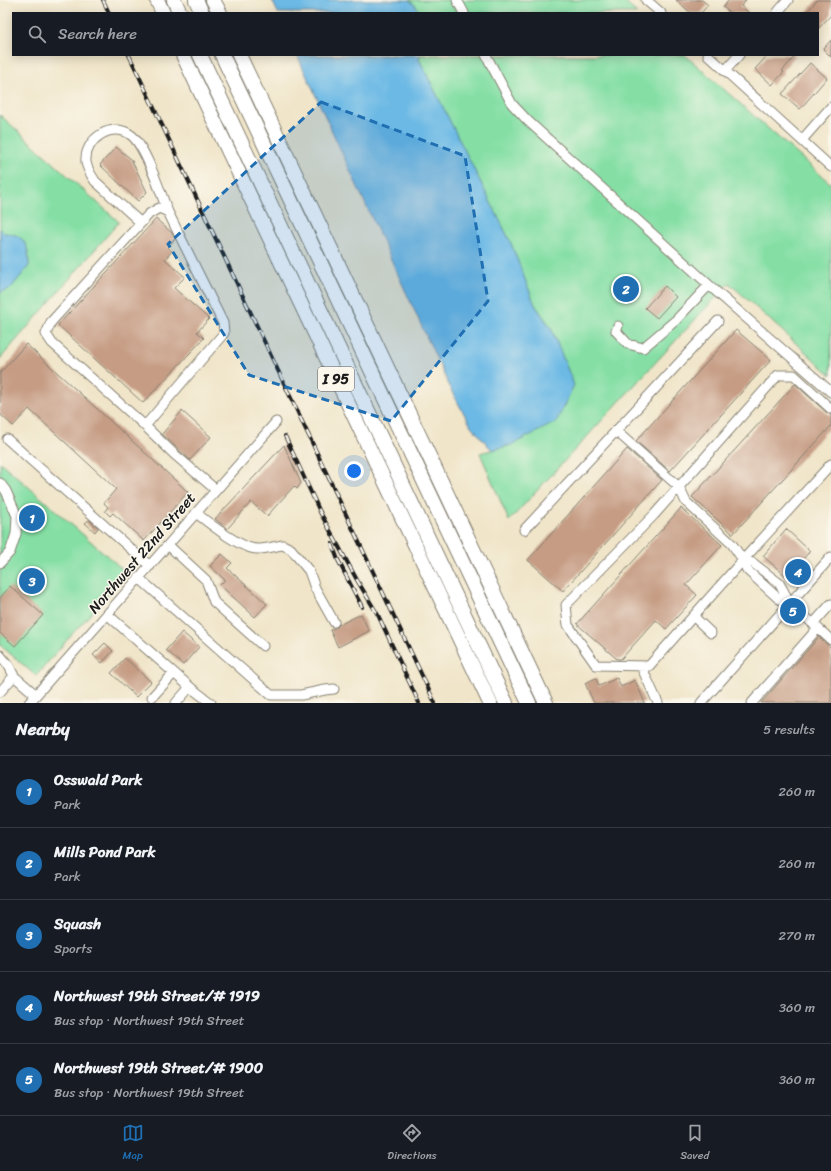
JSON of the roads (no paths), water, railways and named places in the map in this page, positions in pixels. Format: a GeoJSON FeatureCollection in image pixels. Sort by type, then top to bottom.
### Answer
{"type":"FeatureCollection","features":[{"type":"Feature","properties":{"kind":"highway"},"geometry":{"type":"LineString","coordinates":[[157,0],[163,12]]}},
{"type":"Feature","properties":{"kind":"highway"},"geometry":{"type":"LineString","coordinates":[[174,0],[180,12]]}},
{"type":"Feature","properties":{"kind":"highway"},"geometry":{"type":"LineString","coordinates":[[196,0],[202,12]]}},
{"type":"Feature","properties":{"kind":"highway"},"geometry":{"type":"LineString","coordinates":[[214,0],[220,12]]}},
{"type":"Feature","properties":{"kind":"highway","name":"I 95"},"geometry":{"type":"LineString","coordinates":[[183,56],[490,703]]}},
{"type":"Feature","properties":{"kind":"highway"},"geometry":{"type":"LineString","coordinates":[[200,56],[506,703]]}},
{"type":"Feature","properties":{"kind":"highway"},"geometry":{"type":"LineString","coordinates":[[222,56],[529,703]]}},
{"type":"Feature","properties":{"kind":"highway"},"geometry":{"type":"LineString","coordinates":[[240,56],[546,703]]}},
{"type":"Feature","properties":{"kind":"street"},"geometry":{"type":"LineString","coordinates":[[457,0],[463,12]]}},
{"type":"Feature","properties":{"kind":"street"},"geometry":{"type":"LineString","coordinates":[[778,12],[788,0]]}},
{"type":"Feature","properties":{"kind":"street"},"geometry":{"type":"LineString","coordinates":[[649,1],[660,12]]}},
{"type":"Feature","properties":{"kind":"street"},"geometry":{"type":"LineString","coordinates":[[487,56],[512,104],[528,122],[709,285],[831,392]]}},
{"type":"Feature","properties":{"kind":"street"},"geometry":{"type":"LineString","coordinates":[[709,56],[831,167]]}},
{"type":"Feature","properties":{"kind":"street"},"geometry":{"type":"LineString","coordinates":[[725,71],[738,56]]}},
{"type":"Feature","properties":{"kind":"street"},"geometry":{"type":"LineString","coordinates":[[802,140],[831,106]]}},
{"type":"Feature","properties":{"kind":"street"},"geometry":{"type":"LineString","coordinates":[[141,223],[95,181],[89,173],[86,161],[87,152],[91,142],[108,130],[118,130],[132,135],[142,148],[168,212],[223,324],[224,333],[145,426]]}},
{"type":"Feature","properties":{"kind":"street"},"geometry":{"type":"LineString","coordinates":[[168,212],[159,208],[149,214],[51,322],[46,334],[52,343],[174,454],[216,490]]}},
{"type":"Feature","properties":{"kind":"street"},"geometry":{"type":"LineString","coordinates":[[618,326],[616,331],[628,344],[643,348],[676,320],[709,285]]}},
{"type":"Feature","properties":{"kind":"street"},"geometry":{"type":"LineString","coordinates":[[524,530],[718,321]]}},
{"type":"Feature","properties":{"kind":"street"},"geometry":{"type":"LineString","coordinates":[[831,409],[794,375],[778,375],[654,515],[566,605],[568,625],[596,666],[649,666],[831,464]]}},
{"type":"Feature","properties":{"kind":"street","name":"Northwest 22nd Street"},"geometry":{"type":"LineString","coordinates":[[29,703],[276,422]]}},
{"type":"Feature","properties":{"kind":"street"},"geometry":{"type":"LineString","coordinates":[[616,431],[679,486],[686,502],[732,544],[743,560],[753,563],[779,583],[790,603],[831,640]]}},
{"type":"Feature","properties":{"kind":"street"},"geometry":{"type":"LineString","coordinates":[[7,439],[150,566]]}},
{"type":"Feature","properties":{"kind":"street"},"geometry":{"type":"LineString","coordinates":[[0,483],[6,491],[17,516],[16,534],[10,552],[0,563]]}},
{"type":"Feature","properties":{"kind":"street"},"geometry":{"type":"LineString","coordinates":[[196,513],[233,539],[250,548],[259,549],[283,544],[291,549],[309,571],[315,588],[334,622]]}},
{"type":"Feature","properties":{"kind":"street"},"geometry":{"type":"LineString","coordinates":[[168,544],[206,580],[214,602],[263,646]]}},
{"type":"Feature","properties":{"kind":"street"},"geometry":{"type":"LineString","coordinates":[[701,703],[831,557]]}},
{"type":"Feature","properties":{"kind":"street"},"geometry":{"type":"LineString","coordinates":[[139,578],[271,695],[301,695],[334,689]]}},
{"type":"Feature","properties":{"kind":"street"},"geometry":{"type":"LineString","coordinates":[[752,703],[815,626],[831,604]]}},
{"type":"Feature","properties":{"kind":"street"},"geometry":{"type":"LineString","coordinates":[[107,614],[190,687],[211,703]]}},
{"type":"Feature","properties":{"kind":"street"},"geometry":{"type":"LineString","coordinates":[[693,616],[711,633]]}},
{"type":"Feature","properties":{"kind":"street"},"geometry":{"type":"LineString","coordinates":[[0,654],[14,676],[36,695]]}},
{"type":"Feature","properties":{"kind":"street"},"geometry":{"type":"LineString","coordinates":[[641,666],[658,703]]}},
{"type":"Feature","properties":{"kind":"street"},"geometry":{"type":"LineString","coordinates":[[152,697],[174,673]]}},
{"type":"Feature","properties":{"kind":"street"},"geometry":{"type":"LineString","coordinates":[[0,692],[14,676]]}},
{"type":"Feature","properties":{"kind":"street"},"geometry":{"type":"LineString","coordinates":[[176,703],[190,687]]}},
{"type":"Feature","properties":{"kind":"water"},"geometry":{"type":"Polygon","coordinates":[[[272,0],[409,0],[415,5],[419,12],[278,12],[272,0]]]}},
{"type":"Feature","properties":{"kind":"water"},"geometry":{"type":"Polygon","coordinates":[[[297,56],[420,56],[419,59],[510,241],[535,305],[551,328],[574,385],[556,422],[511,445],[492,450],[471,426],[452,392],[297,56]]]}},
{"type":"Feature","properties":{"kind":"water"},"geometry":{"type":"Polygon","coordinates":[[[0,229],[4,233],[17,236],[22,239],[27,247],[29,266],[10,289],[1,292],[0,294],[0,229]]]}},
{"type":"Feature","properties":{"kind":"railway"},"geometry":{"type":"LineString","coordinates":[[103,0],[109,12]]}},
{"type":"Feature","properties":{"kind":"railway"},"geometry":{"type":"LineString","coordinates":[[129,56],[435,703]]}},
{"type":"Feature","properties":{"kind":"railway"},"geometry":{"type":"LineString","coordinates":[[285,436],[320,512],[378,615],[419,703]]}},
{"type":"Feature","properties":{"kind":"railway"},"geometry":{"type":"LineString","coordinates":[[332,544],[338,560],[362,607]]}},
{"type":"Feature","properties":{"kind":"place","name":"Mills Pond Park"},"geometry":{"type":"Point","coordinates":[626,289]}},
{"type":"Feature","properties":{"kind":"place","name":"Osswald Park"},"geometry":{"type":"Point","coordinates":[32,518]}},
{"type":"Feature","properties":{"kind":"place","name":"Northwest 19th Street/# 1919"},"geometry":{"type":"Point","coordinates":[798,572]}},
{"type":"Feature","properties":{"kind":"place","name":"Squash"},"geometry":{"type":"Point","coordinates":[32,581]}},
{"type":"Feature","properties":{"kind":"place","name":"Northwest 19th Street/# 1900"},"geometry":{"type":"Point","coordinates":[793,611]}}]}
